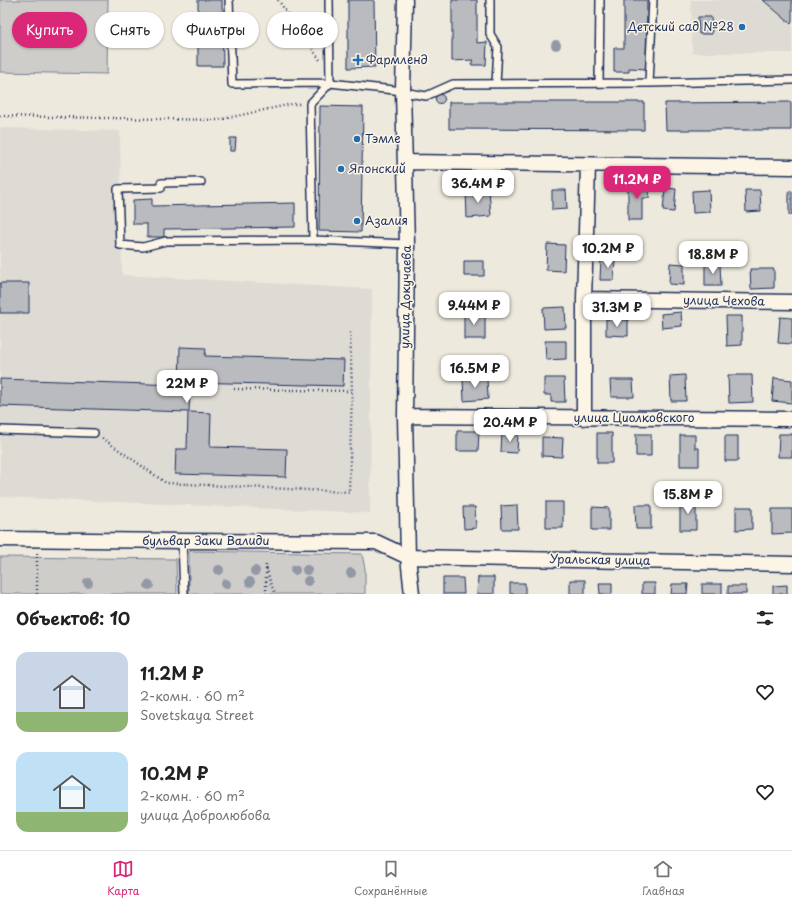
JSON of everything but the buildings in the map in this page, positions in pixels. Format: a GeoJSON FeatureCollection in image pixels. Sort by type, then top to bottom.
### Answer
{"type":"FeatureCollection","features":[{"type":"Feature","properties":{"kind":"street","name":"улица Докучаева"},"geometry":{"type":"LineString","coordinates":[[405,0],[403,92],[407,244],[405,416],[408,557],[412,594]]}},
{"type":"Feature","properties":{"kind":"street"},"geometry":{"type":"LineString","coordinates":[[405,162],[792,167]]}},
{"type":"Feature","properties":{"kind":"street"},"geometry":{"type":"LineString","coordinates":[[584,418],[584,299],[588,165]]}},
{"type":"Feature","properties":{"kind":"street","name":"улица Чехова"},"geometry":{"type":"LineString","coordinates":[[584,299],[792,302]]}},
{"type":"Feature","properties":{"kind":"street","name":"улица Циолковского"},"geometry":{"type":"LineString","coordinates":[[405,416],[792,419]]}},
{"type":"Feature","properties":{"kind":"street","name":"бульвар Заки Валиди"},"geometry":{"type":"LineString","coordinates":[[0,539],[376,542],[408,557]]}},
{"type":"Feature","properties":{"kind":"street","name":"Уральская улица"},"geometry":{"type":"LineString","coordinates":[[408,557],[792,564]]}},
{"type":"Feature","properties":{"kind":"lane"},"geometry":{"type":"LineString","coordinates":[[229,0],[232,84],[330,82],[426,96],[452,84],[649,83],[792,80]]}},
{"type":"Feature","properties":{"kind":"lane"},"geometry":{"type":"LineString","coordinates":[[313,240],[310,104],[330,82],[329,0]]}},
{"type":"Feature","properties":{"kind":"lane"},"geometry":{"type":"LineString","coordinates":[[490,0],[490,34],[498,47],[496,84]]}},
{"type":"Feature","properties":{"kind":"lane"},"geometry":{"type":"LineString","coordinates":[[599,83],[600,0]]}},
{"type":"Feature","properties":{"kind":"lane"},"geometry":{"type":"LineString","coordinates":[[649,83],[653,0]]}},
{"type":"Feature","properties":{"kind":"lane"},"geometry":{"type":"LineString","coordinates":[[201,182],[162,183],[161,188],[118,189],[120,245],[143,247],[166,241],[313,240],[407,244]]}},
{"type":"Feature","properties":{"kind":"lane"},"geometry":{"type":"LineString","coordinates":[[0,430],[94,433]]}},
{"type":"Feature","properties":{"kind":"lane"},"geometry":{"type":"LineString","coordinates":[[182,541],[184,594]]}},
{"type":"Feature","properties":{"kind":"path"},"geometry":{"type":"LineString","coordinates":[[278,0],[329,74]]}},
{"type":"Feature","properties":{"kind":"path"},"geometry":{"type":"LineString","coordinates":[[0,116],[218,120],[292,104],[310,104]]}},
{"type":"Feature","properties":{"kind":"path"},"geometry":{"type":"LineString","coordinates":[[94,433],[166,483],[350,492],[352,392],[350,331]]}},
{"type":"Feature","properties":{"kind":"path"},"geometry":{"type":"LineString","coordinates":[[234,389],[352,392]]}},
{"type":"Feature","properties":{"kind":"path"},"geometry":{"type":"LineString","coordinates":[[37,539],[37,594]]}},
{"type":"Feature","properties":{"kind":"path"},"geometry":{"type":"LineString","coordinates":[[266,594],[266,565],[276,594]]}},
{"type":"Feature","properties":{"kind":"shaded area"},"geometry":{"type":"Polygon","coordinates":[[[0,0],[108,0],[108,12],[95,12],[95,48],[107,48],[107,74],[0,72],[0,0]]]}},
{"type":"Feature","properties":{"kind":"shaded area","name":"Детский сад №28"},"geometry":{"type":"Polygon","coordinates":[[[691,0],[792,0],[792,53],[692,53],[691,0]]]}},
{"type":"Feature","properties":{"kind":"shaded area"},"geometry":{"type":"Polygon","coordinates":[[[0,128],[120,131],[122,275],[372,289],[370,513],[0,497],[0,128]]]}},
{"type":"Feature","properties":{"kind":"shaded area"},"geometry":{"type":"Polygon","coordinates":[[[189,551],[362,554],[365,569],[365,594],[189,594],[189,551]]]}},
{"type":"Feature","properties":{"kind":"shaded area"},"geometry":{"type":"Polygon","coordinates":[[[0,557],[176,559],[177,594],[0,594],[0,557]]]}},
{"type":"Feature","properties":{"kind":"place","name":"Детский сад №28"},"geometry":{"type":"Point","coordinates":[742,27]}},
{"type":"Feature","properties":{"kind":"place","name":"Фармленд"},"geometry":{"type":"Point","coordinates":[358,60]}},
{"type":"Feature","properties":{"kind":"place","name":"Тэмле"},"geometry":{"type":"Point","coordinates":[357,139]}},
{"type":"Feature","properties":{"kind":"place","name":"Японский"},"geometry":{"type":"Point","coordinates":[341,169]}},
{"type":"Feature","properties":{"kind":"place","name":"Азалия"},"geometry":{"type":"Point","coordinates":[357,221]}}]}
